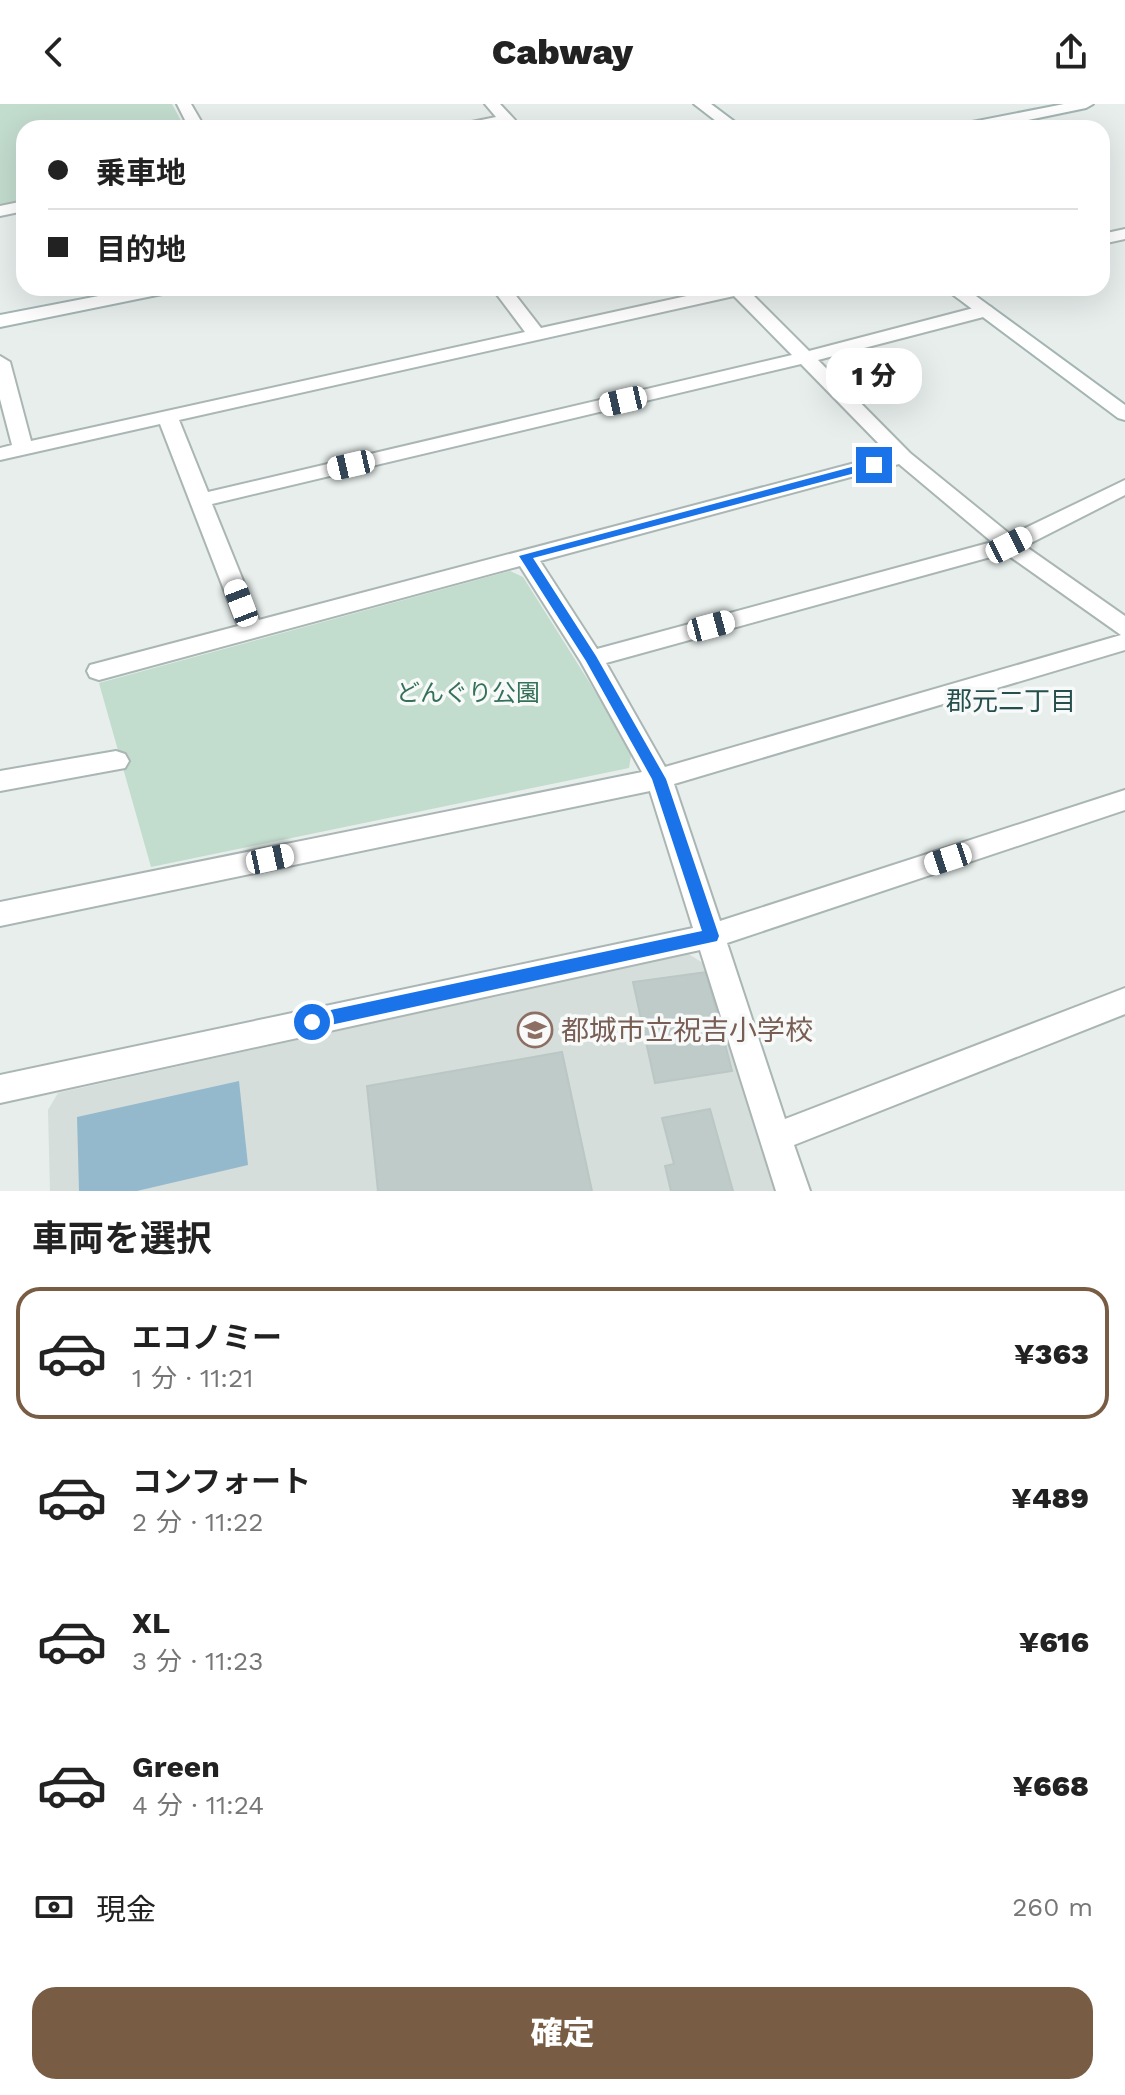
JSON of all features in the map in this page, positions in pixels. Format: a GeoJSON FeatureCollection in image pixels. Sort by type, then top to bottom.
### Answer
{"type":"FeatureCollection","features":[{"type":"Feature","properties":{"kind":"street"},"geometry":{"type":"LineString","coordinates":[[492,104],[507,120]]}},
{"type":"Feature","properties":{"kind":"street"},"geometry":{"type":"LineString","coordinates":[[701,104],[724,120]]}},
{"type":"Feature","properties":{"kind":"street"},"geometry":{"type":"LineString","coordinates":[[1007,120],[1086,104]]}},
{"type":"Feature","properties":{"kind":"street"},"geometry":{"type":"LineString","coordinates":[[0,321],[127,296]]}},
{"type":"Feature","properties":{"kind":"street"},"geometry":{"type":"LineString","coordinates":[[507,296],[536,334]]}},
{"type":"Feature","properties":{"kind":"street"},"geometry":{"type":"LineString","coordinates":[[0,454],[710,296]]}},
{"type":"Feature","properties":{"kind":"street"},"geometry":{"type":"LineString","coordinates":[[744,296],[903,457],[1009,545],[1125,628]]}},
{"type":"Feature","properties":{"kind":"street"},"geometry":{"type":"LineString","coordinates":[[964,296],[1125,414]]}},
{"type":"Feature","properties":{"kind":"street"},"geometry":{"type":"LineString","coordinates":[[201,500],[804,358],[985,311]]}},
{"type":"Feature","properties":{"kind":"street"},"geometry":{"type":"LineString","coordinates":[[0,362],[23,448]]}},
{"type":"Feature","properties":{"kind":"street"},"geometry":{"type":"LineString","coordinates":[[167,416],[251,629]]}},
{"type":"Feature","properties":{"kind":"street"},"geometry":{"type":"LineString","coordinates":[[99,671],[903,457]]}},
{"type":"Feature","properties":{"kind":"street"},"geometry":{"type":"LineString","coordinates":[[591,659],[1009,545],[1125,487]]}},
{"type":"Feature","properties":{"kind":"street"},"geometry":{"type":"LineString","coordinates":[[525,556],[591,659],[659,779],[793,1191]]}},
{"type":"Feature","properties":{"kind":"street"},"geometry":{"type":"LineString","coordinates":[[0,914],[659,779],[1125,642]]}},
{"type":"Feature","properties":{"kind":"street"},"geometry":{"type":"LineString","coordinates":[[0,781],[116,761]]}},
{"type":"Feature","properties":{"kind":"street"},"geometry":{"type":"LineString","coordinates":[[0,1089],[711,936],[1125,800]]}},
{"type":"Feature","properties":{"kind":"street"},"geometry":{"type":"LineString","coordinates":[[777,1137],[1121,1009]]}},
{"type":"Feature","properties":{"kind":"shaded area","name":"都城市立祝吉小学校"},"geometry":{"type":"Polygon","coordinates":[[[687,953],[709,967],[779,1191],[50,1191],[48,1110],[58,1093],[687,953]]]}},
{"type":"Feature","properties":{"kind":"green space"},"geometry":{"type":"Polygon","coordinates":[[[0,104],[172,104],[181,120],[16,120],[16,202],[0,205],[0,104]]]}},
{"type":"Feature","properties":{"kind":"green space","name":"どんぐり公園"},"geometry":{"type":"Polygon","coordinates":[[[510,571],[523,577],[632,750],[629,768],[151,867],[99,683],[510,571]]]}},
{"type":"Feature","properties":{"kind":"water"},"geometry":{"type":"Polygon","coordinates":[[[239,1081],[248,1165],[137,1191],[79,1191],[77,1117],[239,1081]]]}},
{"type":"Feature","properties":{"kind":"building"},"geometry":{"type":"Polygon","coordinates":[[[706,972],[732,1071],[655,1083],[633,982],[706,972]]]}},
{"type":"Feature","properties":{"kind":"building"},"geometry":{"type":"Polygon","coordinates":[[[562,1052],[592,1191],[378,1191],[367,1086],[562,1052]]]}},
{"type":"Feature","properties":{"kind":"building"},"geometry":{"type":"Polygon","coordinates":[[[710,1109],[733,1191],[671,1191],[665,1166],[674,1164],[662,1118],[710,1109]]]}},
{"type":"Feature","properties":{"kind":"place","name":"都城市立祝吉小学校"},"geometry":{"type":"Point","coordinates":[535,1030]}},
{"type":"Feature","properties":{"kind":"district","name":"郡元二丁目"},"geometry":{"type":"Point","coordinates":[1011,701]}},
{"type":"Feature","properties":{"kind":"route"},"geometry":{"type":"LineString","coordinates":[[312,1022],[711,936],[659,779],[591,659],[525,556],[874,465]]}}]}
